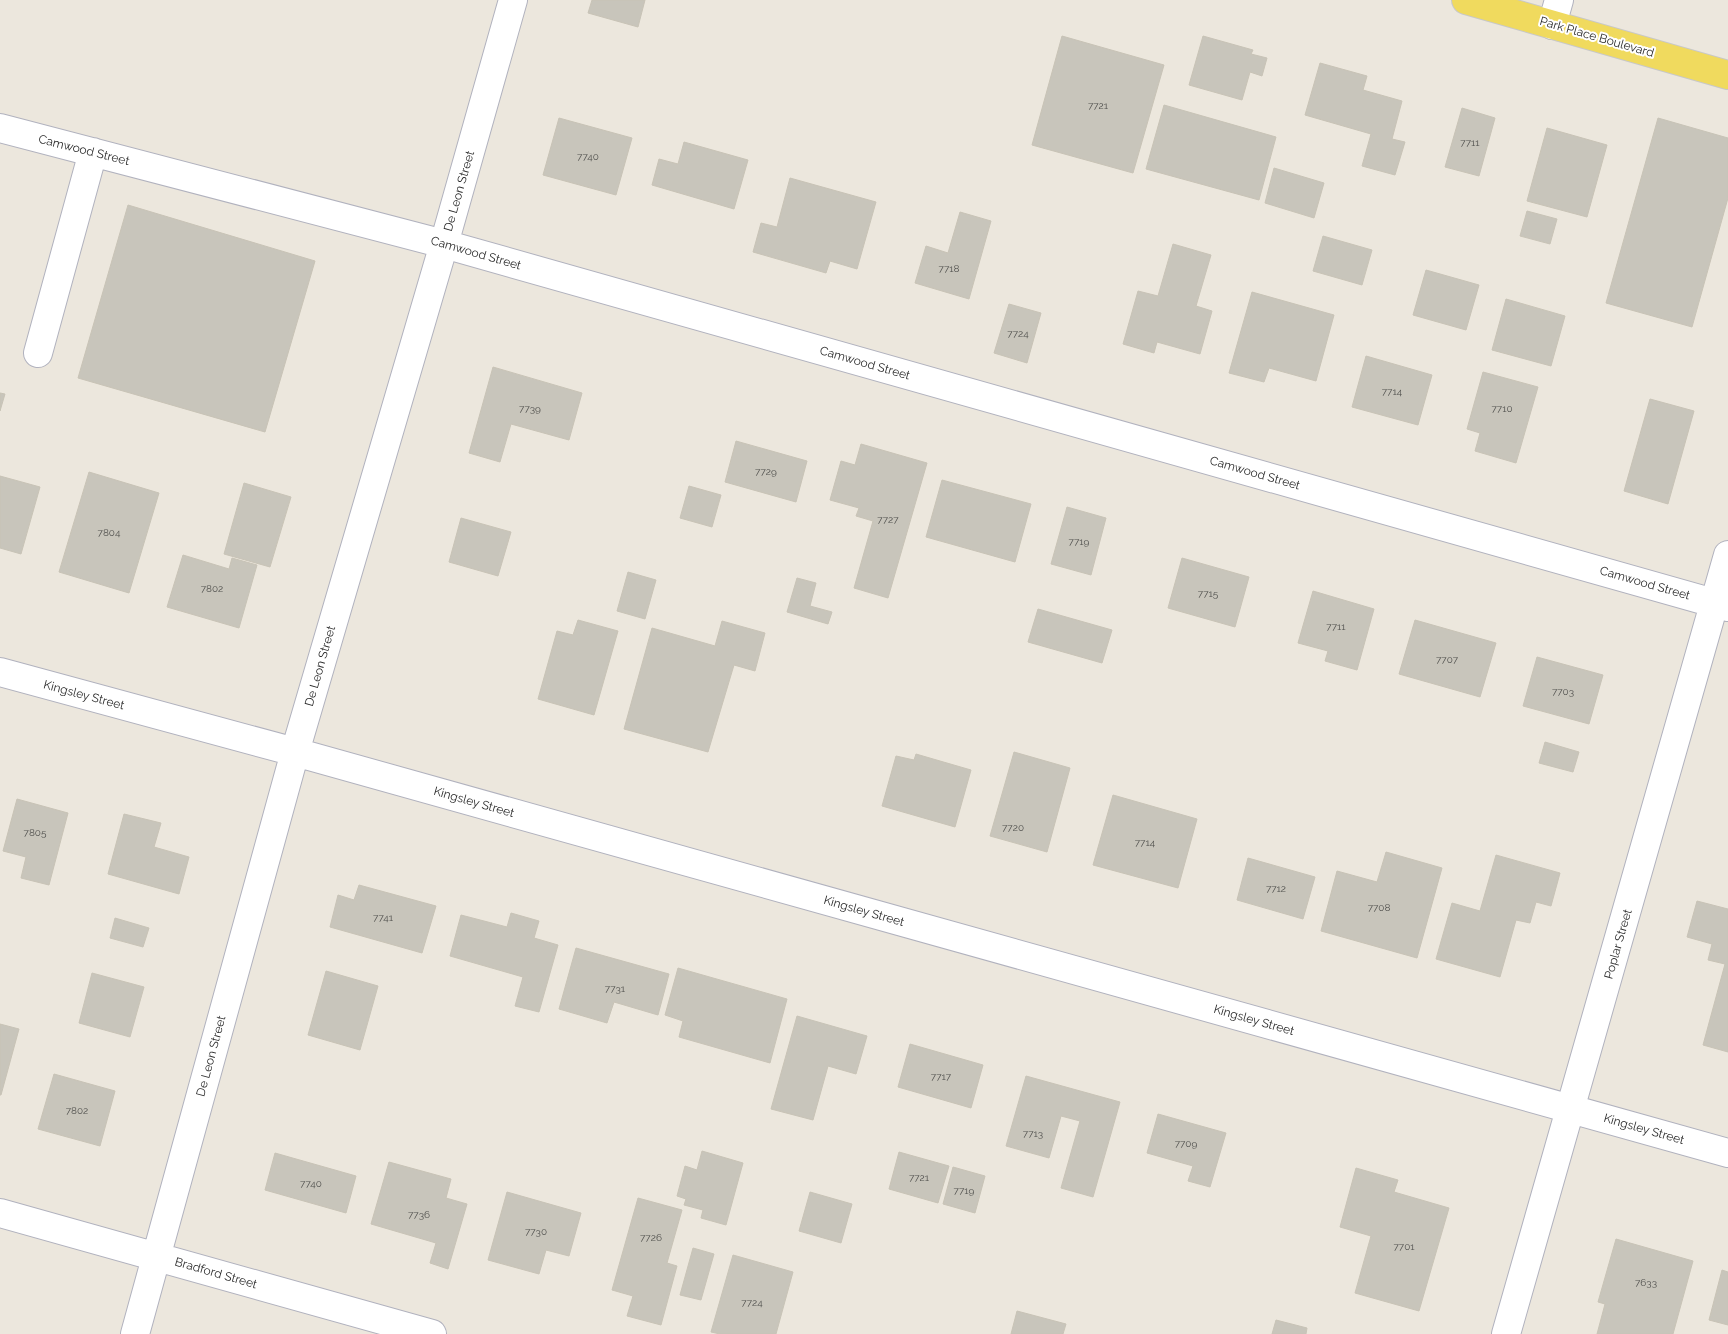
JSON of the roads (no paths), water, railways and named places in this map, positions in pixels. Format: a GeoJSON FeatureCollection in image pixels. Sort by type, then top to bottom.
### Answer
{"type":"FeatureCollection","features":[{"type":"Feature","properties":{"kind":"main road","name":"Park Place Boulevard"},"geometry":{"type":"LineString","coordinates":[[1466,0],[1556,12],[1728,75]]}},
{"type":"Feature","properties":{"kind":"street","name":"De Leon Street"},"geometry":{"type":"LineString","coordinates":[[135,1334],[435,241],[513,0]]}},
{"type":"Feature","properties":{"kind":"street","name":"Camwood Street"},"geometry":{"type":"LineString","coordinates":[[0,128],[435,241],[1722,605]]}},
{"type":"Feature","properties":{"kind":"street"},"geometry":{"type":"LineString","coordinates":[[38,353],[93,152]]}},
{"type":"Feature","properties":{"kind":"street","name":"Poplar Street"},"geometry":{"type":"LineString","coordinates":[[1506,1334],[1571,1108],[1722,605],[1728,555]]}},
{"type":"Feature","properties":{"kind":"street","name":"Kingsley Street"},"geometry":{"type":"LineString","coordinates":[[0,672],[295,752],[1728,1152]]}},
{"type":"Feature","properties":{"kind":"street","name":"Bradford Street"},"geometry":{"type":"LineString","coordinates":[[0,1213],[432,1334]]}}]}
